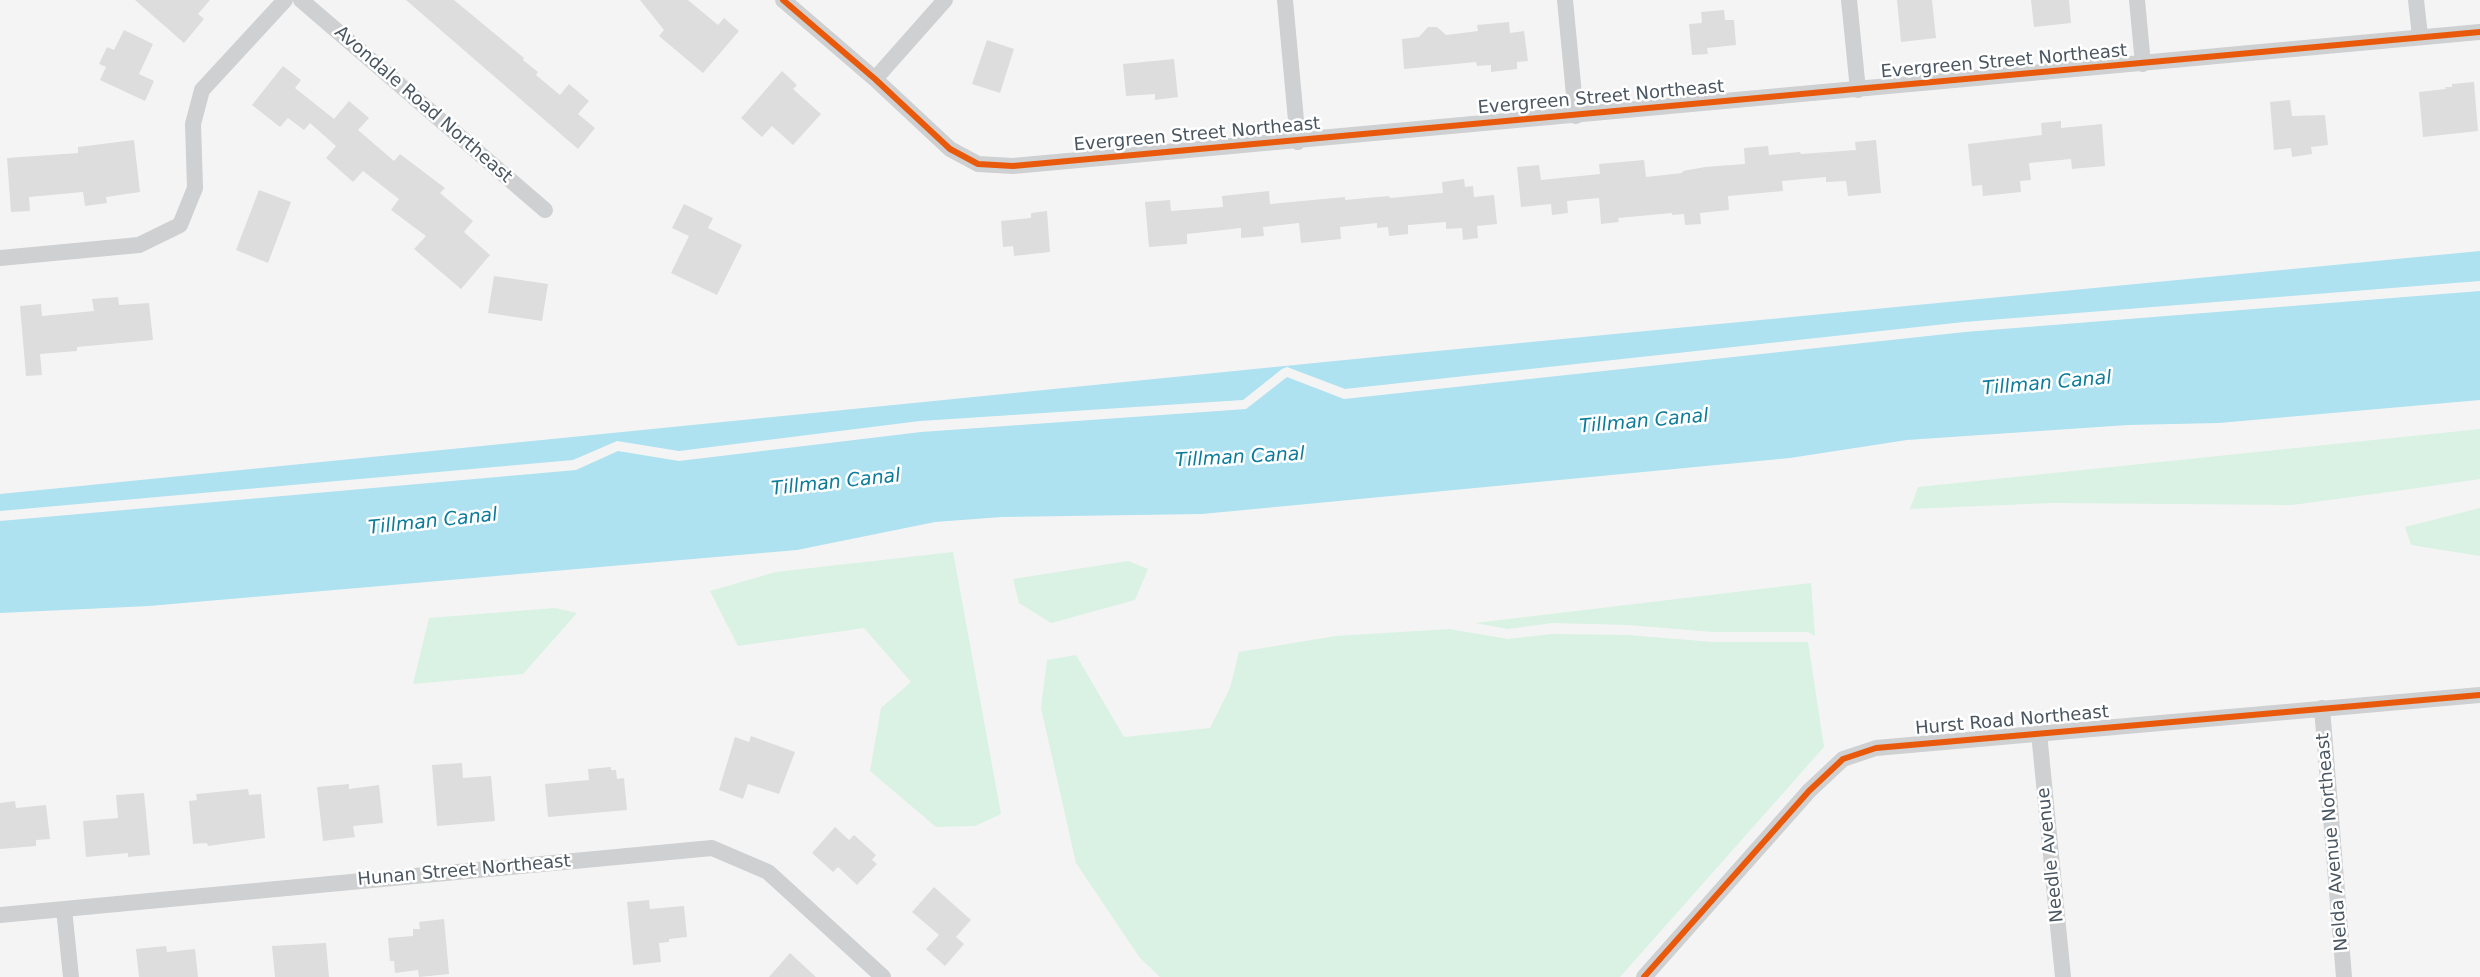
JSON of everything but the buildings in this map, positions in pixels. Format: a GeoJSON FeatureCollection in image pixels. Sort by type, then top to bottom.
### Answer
{"type":"FeatureCollection","features":[{"type":"Feature","properties":{"kind":"street"},"geometry":{"type":"LineString","coordinates":[[0,258],[139,245],[180,225],[195,188],[193,124],[202,90],[285,0]]}},
{"type":"Feature","properties":{"kind":"street","name":"Avondale Road Northeast"},"geometry":{"type":"LineString","coordinates":[[301,0],[545,210]]}},
{"type":"Feature","properties":{"kind":"street","name":"Evergreen Street Northeast"},"geometry":{"type":"LineString","coordinates":[[784,0],[875,79],[950,149],[978,164],[1013,166],[1298,142],[2143,64],[2420,36],[2480,32]]}},
{"type":"Feature","properties":{"kind":"street"},"geometry":{"type":"LineString","coordinates":[[875,79],[945,0]]}},
{"type":"Feature","properties":{"kind":"street"},"geometry":{"type":"LineString","coordinates":[[1285,0],[1298,142]]}},
{"type":"Feature","properties":{"kind":"street"},"geometry":{"type":"LineString","coordinates":[[1565,0],[1576,116]]}},
{"type":"Feature","properties":{"kind":"street"},"geometry":{"type":"LineString","coordinates":[[1849,0],[1858,90]]}},
{"type":"Feature","properties":{"kind":"street"},"geometry":{"type":"LineString","coordinates":[[2137,0],[2143,64]]}},
{"type":"Feature","properties":{"kind":"street"},"geometry":{"type":"LineString","coordinates":[[2416,0],[2420,36]]}},
{"type":"Feature","properties":{"kind":"street","name":"Hurst Road Northeast"},"geometry":{"type":"LineString","coordinates":[[1644,977],[1809,791],[1843,759],[1876,748],[2480,695]]}},
{"type":"Feature","properties":{"kind":"street","name":"Nelda Avenue Northeast"},"geometry":{"type":"LineString","coordinates":[[2322,708],[2344,977]]}},
{"type":"Feature","properties":{"kind":"street","name":"Needle Avenue"},"geometry":{"type":"LineString","coordinates":[[2039,733],[2063,977]]}},
{"type":"Feature","properties":{"kind":"street","name":"Hunan Street Northeast"},"geometry":{"type":"LineString","coordinates":[[0,915],[712,848],[768,872],[883,977]]}},
{"type":"Feature","properties":{"kind":"street"},"geometry":{"type":"LineString","coordinates":[[64,909],[71,977]]}},
{"type":"Feature","properties":{"kind":"green space"},"geometry":{"type":"Polygon","coordinates":[[[2480,429],[2480,479],[2396,491],[2292,505],[2052,503],[1910,509],[1918,487],[2480,429]]]}},
{"type":"Feature","properties":{"kind":"green space"},"geometry":{"type":"Polygon","coordinates":[[[2480,508],[2480,556],[2411,545],[2405,527],[2480,508]]]}},
{"type":"Feature","properties":{"kind":"green space"},"geometry":{"type":"Polygon","coordinates":[[[953,552],[1001,814],[975,826],[936,827],[870,771],[881,708],[911,682],[864,628],[738,646],[710,591],[776,572],[953,552]]]}},
{"type":"Feature","properties":{"kind":"green space"},"geometry":{"type":"Polygon","coordinates":[[[1128,561],[1148,569],[1135,600],[1051,623],[1019,603],[1013,579],[1128,561]]]}},
{"type":"Feature","properties":{"kind":"green space"},"geometry":{"type":"Polygon","coordinates":[[[1811,583],[1815,636],[1808,632],[1713,632],[1628,625],[1552,623],[1508,629],[1475,623],[1811,583]]]}},
{"type":"Feature","properties":{"kind":"green space"},"geometry":{"type":"Polygon","coordinates":[[[555,608],[577,613],[523,674],[413,684],[429,618],[555,608]]]}},
{"type":"Feature","properties":{"kind":"green space"},"geometry":{"type":"Polygon","coordinates":[[[1449,629],[1508,639],[1552,634],[1628,635],[1713,642],[1808,642],[1824,747],[1620,977],[1160,977],[1140,958],[1076,863],[1041,708],[1047,660],[1076,655],[1124,737],[1210,728],[1230,688],[1239,652],[1336,636],[1449,629]]]}},
{"type":"Feature","properties":{"kind":"water"},"geometry":{"type":"Polygon","coordinates":[[[2480,251],[2480,281],[1964,322],[1345,389],[1287,367],[1243,400],[920,421],[679,451],[617,441],[573,460],[0,511],[0,494],[1385,356],[2480,251]]]}},
{"type":"Feature","properties":{"kind":"water","name":"Tillman Canal"},"geometry":{"type":"Polygon","coordinates":[[[2480,291],[2480,400],[2219,423],[2128,425],[1907,440],[1790,458],[1202,514],[1002,517],[935,522],[797,550],[149,606],[0,613],[0,521],[576,470],[618,451],[679,461],[921,432],[1246,409],[1287,377],[1344,399],[1965,332],[2480,291]]]}},
{"type":"Feature","properties":{"kind":"cycle path"},"geometry":{"type":"LineString","coordinates":[[783,0],[875,79],[950,149],[978,164],[1013,166],[2480,32]]}},
{"type":"Feature","properties":{"kind":"cycle path"},"geometry":{"type":"LineString","coordinates":[[1644,977],[1809,791],[1843,759],[1876,748],[2480,695]]}}]}
